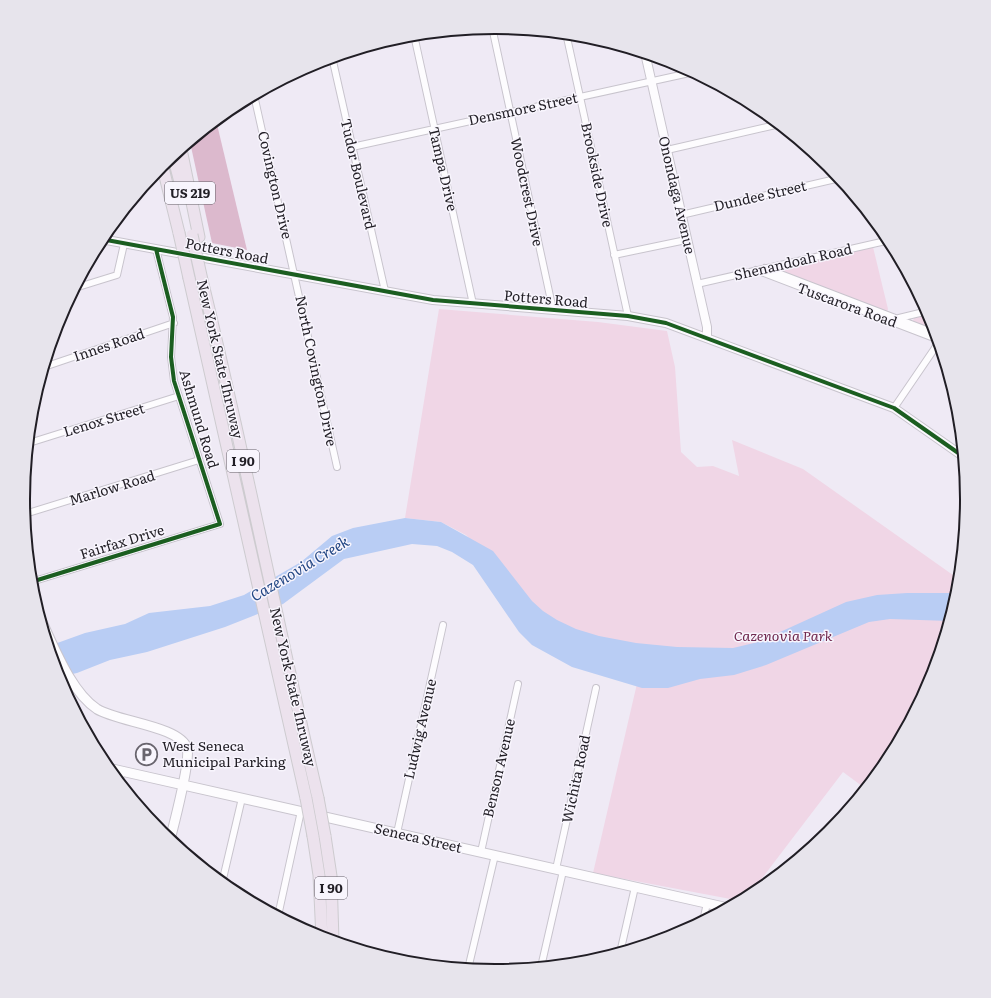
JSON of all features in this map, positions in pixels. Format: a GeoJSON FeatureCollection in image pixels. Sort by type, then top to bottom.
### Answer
{"type":"FeatureCollection","features":[{"type":"Feature","properties":{"kind":"highway","name":"US 219"},"geometry":{"type":"LineString","coordinates":[[182,155],[195,236],[205,281],[223,347],[224,368]]}},
{"type":"Feature","properties":{"kind":"highway"},"geometry":{"type":"LineString","coordinates":[[175,162],[195,236]]}},
{"type":"Feature","properties":{"kind":"highway","name":"New York State Thruway"},"geometry":{"type":"LineString","coordinates":[[164,172],[179,233],[252,564],[271,618],[318,798],[330,876],[333,935]]}},
{"type":"Feature","properties":{"kind":"highway","name":"New York State Thruway"},"geometry":{"type":"LineString","coordinates":[[224,368],[263,553],[271,618],[313,836],[319,875],[322,931]]}},
{"type":"Feature","properties":{"kind":"main road"},"geometry":{"type":"LineString","coordinates":[[55,649],[72,680],[89,702],[104,713],[172,733],[180,738],[186,746],[188,757],[171,833]]}},
{"type":"Feature","properties":{"kind":"main road","name":"Seneca Street"},"geometry":{"type":"LineString","coordinates":[[117,770],[720,906]]}},
{"type":"Feature","properties":{"kind":"street","name":"Woodcrest Drive"},"geometry":{"type":"LineString","coordinates":[[493,34],[553,310]]}},
{"type":"Feature","properties":{"kind":"street","name":"Brookside Drive"},"geometry":{"type":"LineString","coordinates":[[567,39],[628,316]]}},
{"type":"Feature","properties":{"kind":"street","name":"Tampa Drive"},"geometry":{"type":"LineString","coordinates":[[415,40],[473,304]]}},
{"type":"Feature","properties":{"kind":"street","name":"Onondaga Avenue"},"geometry":{"type":"LineString","coordinates":[[646,59],[697,284],[707,337]]}},
{"type":"Feature","properties":{"kind":"street","name":"Tudor Boulevard"},"geometry":{"type":"LineString","coordinates":[[333,63],[385,291]]}},
{"type":"Feature","properties":{"kind":"street","name":"Densmore Street"},"geometry":{"type":"LineString","coordinates":[[352,147],[684,74]]}},
{"type":"Feature","properties":{"kind":"street","name":"Covington Drive"},"geometry":{"type":"LineString","coordinates":[[255,101],[295,275]]}},
{"type":"Feature","properties":{"kind":"street"},"geometry":{"type":"LineString","coordinates":[[666,150],[773,126]]}},
{"type":"Feature","properties":{"kind":"street","name":"Dundee Street"},"geometry":{"type":"LineString","coordinates":[[681,215],[834,179]]}},
{"type":"Feature","properties":{"kind":"street","name":"Potters Road"},"geometry":{"type":"LineString","coordinates":[[108,240],[433,300],[628,316],[666,323],[707,337],[894,408],[958,453]]}},
{"type":"Feature","properties":{"kind":"street"},"geometry":{"type":"LineString","coordinates":[[614,255],[686,240]]}},
{"type":"Feature","properties":{"kind":"street","name":"Shenandoah Road"},"geometry":{"type":"LineString","coordinates":[[697,284],[884,241]]}},
{"type":"Feature","properties":{"kind":"street"},"geometry":{"type":"LineString","coordinates":[[82,286],[117,275],[124,244]]}},
{"type":"Feature","properties":{"kind":"street","name":"Ashmund Road"},"geometry":{"type":"LineString","coordinates":[[156,249],[174,323],[172,370],[220,524]]}},
{"type":"Feature","properties":{"kind":"street","name":"Tuscarora Road"},"geometry":{"type":"LineString","coordinates":[[765,268],[930,331]]}},
{"type":"Feature","properties":{"kind":"street","name":"Tuscarora Road"},"geometry":{"type":"LineString","coordinates":[[756,270],[890,320],[932,338]]}},
{"type":"Feature","properties":{"kind":"street","name":"North Covington Drive"},"geometry":{"type":"LineString","coordinates":[[295,275],[337,467]]}},
{"type":"Feature","properties":{"kind":"street"},"geometry":{"type":"LineString","coordinates":[[890,320],[922,313]]}},
{"type":"Feature","properties":{"kind":"street","name":"Innes Road"},"geometry":{"type":"LineString","coordinates":[[50,365],[174,323]]}},
{"type":"Feature","properties":{"kind":"street"},"geometry":{"type":"LineString","coordinates":[[894,408],[935,347]]}},
{"type":"Feature","properties":{"kind":"street","name":"Lenox Street"},"geometry":{"type":"LineString","coordinates":[[34,441],[179,396]]}},
{"type":"Feature","properties":{"kind":"street","name":"Marlow Road"},"geometry":{"type":"LineString","coordinates":[[30,512],[199,460]]}},
{"type":"Feature","properties":{"kind":"street","name":"Fairfax Drive"},"geometry":{"type":"LineString","coordinates":[[37,580],[220,524]]}},
{"type":"Feature","properties":{"kind":"street","name":"Ludwig Avenue"},"geometry":{"type":"LineString","coordinates":[[397,833],[443,625]]}},
{"type":"Feature","properties":{"kind":"street","name":"Benson Avenue"},"geometry":{"type":"LineString","coordinates":[[480,852],[518,684]]}},
{"type":"Feature","properties":{"kind":"street","name":"Wichita Road"},"geometry":{"type":"LineString","coordinates":[[542,962],[596,688]]}},
{"type":"Feature","properties":{"kind":"street"},"geometry":{"type":"LineString","coordinates":[[121,775],[122,771]]}},
{"type":"Feature","properties":{"kind":"street"},"geometry":{"type":"LineString","coordinates":[[224,876],[242,798]]}},
{"type":"Feature","properties":{"kind":"street"},"geometry":{"type":"LineString","coordinates":[[279,910],[301,811]]}},
{"type":"Feature","properties":{"kind":"street"},"geometry":{"type":"LineString","coordinates":[[469,964],[495,856]]}},
{"type":"Feature","properties":{"kind":"street"},"geometry":{"type":"LineString","coordinates":[[621,947],[635,887]]}},
{"type":"Feature","properties":{"kind":"street"},"geometry":{"type":"LineString","coordinates":[[705,914],[707,903]]}},
{"type":"Feature","properties":{"kind":"green space"},"geometry":{"type":"Polygon","coordinates":[[[873,247],[888,309],[887,312],[780,270],[782,268],[873,247]]]}},
{"type":"Feature","properties":{"kind":"green space","name":"Cazenovia Park"},"geometry":{"type":"Polygon","coordinates":[[[439,309],[598,322],[667,331],[675,367],[681,452],[697,467],[713,466],[739,476],[732,440],[803,469],[954,576],[945,619],[926,677],[899,732],[883,758],[862,786],[843,772],[759,883],[732,899],[593,873],[639,675],[536,611],[466,535],[441,522],[405,518],[439,309]]]}},
{"type":"Feature","properties":{"kind":"green space"},"geometry":{"type":"Polygon","coordinates":[[[924,316],[928,328],[913,321],[914,318],[924,316]]]}},
{"type":"Feature","properties":{"kind":"shaded area"},"geometry":{"type":"Polygon","coordinates":[[[217,126],[247,250],[212,243],[191,147],[217,126]]]}},
{"type":"Feature","properties":{"kind":"water","name":"Cazenovia Creek"},"geometry":{"type":"Polygon","coordinates":[[[405,518],[441,522],[493,551],[532,601],[543,611],[557,620],[576,629],[599,636],[636,643],[677,647],[733,648],[758,642],[846,602],[877,595],[951,593],[944,621],[890,619],[869,622],[766,665],[734,675],[700,679],[668,688],[642,688],[572,667],[532,645],[519,632],[473,565],[452,552],[437,546],[412,544],[344,559],[283,604],[225,627],[147,652],[110,660],[77,673],[65,676],[54,644],[85,633],[125,624],[149,613],[210,606],[244,595],[301,562],[332,536],[353,528],[405,518]]]}},
{"type":"Feature","properties":{"kind":"cycle path"},"geometry":{"type":"LineString","coordinates":[[108,240],[433,300],[628,316],[666,323],[894,408],[958,453]]}},
{"type":"Feature","properties":{"kind":"cycle path"},"geometry":{"type":"LineString","coordinates":[[37,580],[220,524],[174,381],[171,357],[173,317],[156,249]]}},
{"type":"Feature","properties":{"kind":"place","name":"West Seneca Municipal Parking"},"geometry":{"type":"Point","coordinates":[147,754]}}]}
